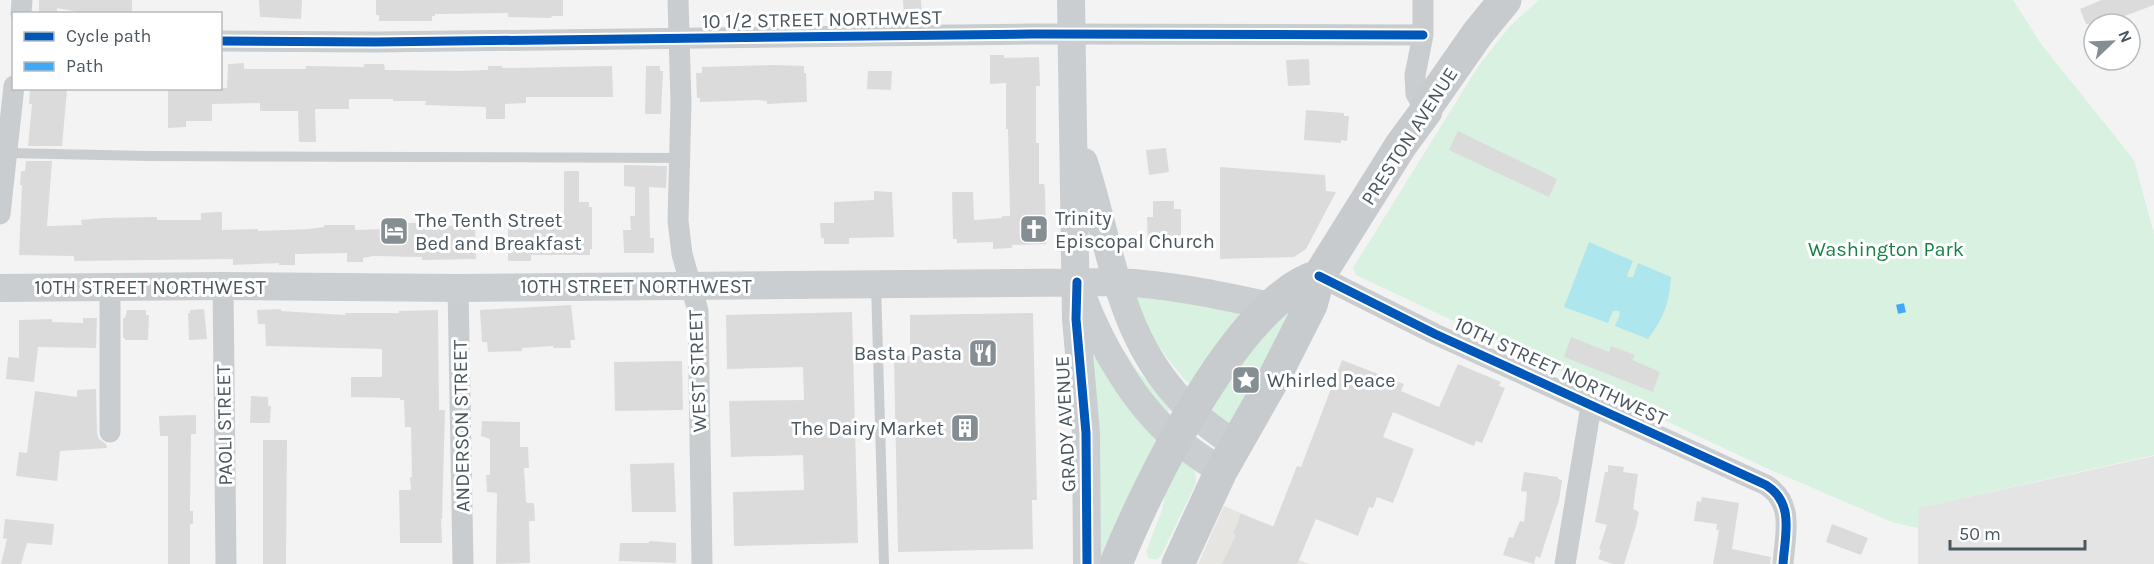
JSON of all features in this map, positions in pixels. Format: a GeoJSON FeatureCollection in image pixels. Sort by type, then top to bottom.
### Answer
{"type":"FeatureCollection","features":[{"type":"Feature","properties":{"kind":"main road","name":"GRADY AVENUE"},"geometry":{"type":"LineString","coordinates":[[1071,0],[1076,319],[1086,433],[1087,564]]}},
{"type":"Feature","properties":{"kind":"main road","name":"PRESTON AVENUE"},"geometry":{"type":"LineString","coordinates":[[1178,564],[1228,458],[1275,376],[1311,305],[1319,276],[1401,146],[1426,111],[1427,106],[1478,33],[1505,0]]}},
{"type":"Feature","properties":{"kind":"main road","name":"GRADY AVENUE"},"geometry":{"type":"LineString","coordinates":[[1074,132],[1092,187],[1116,282],[1133,330],[1147,355],[1170,387],[1184,425],[1228,458]]}},
{"type":"Feature","properties":{"kind":"main road"},"geometry":{"type":"LineString","coordinates":[[1116,564],[1154,478],[1215,376],[1270,306],[1293,287],[1319,276]]}},
{"type":"Feature","properties":{"kind":"main road"},"geometry":{"type":"LineString","coordinates":[[1077,282],[1099,336],[1124,377],[1158,421],[1184,425]]}},
{"type":"Feature","properties":{"kind":"main road","name":"10TH STREET NORTHWEST"},"geometry":{"type":"LineString","coordinates":[[0,288],[223,286],[458,288],[1116,282],[1188,288],[1270,306]]}},
{"type":"Feature","properties":{"kind":"street","name":"WEST STREET"},"geometry":{"type":"LineString","coordinates":[[678,0],[680,38],[678,221],[682,254],[698,311],[702,564]]}},
{"type":"Feature","properties":{"kind":"street"},"geometry":{"type":"LineString","coordinates":[[1423,0],[1423,35],[1415,75],[1416,94],[1426,111]]}},
{"type":"Feature","properties":{"kind":"street","name":"10 1/2 STREET NORTHWEST"},"geometry":{"type":"LineString","coordinates":[[222,41],[376,42],[788,35],[1423,35]]}},
{"type":"Feature","properties":{"kind":"street"},"geometry":{"type":"LineString","coordinates":[[0,214],[14,90]]}},
{"type":"Feature","properties":{"kind":"street","name":"10TH STREET NORTHWEST"},"geometry":{"type":"LineString","coordinates":[[1319,276],[1435,333],[1776,491],[1784,502],[1786,516],[1783,564]]}},
{"type":"Feature","properties":{"kind":"street","name":"PAOLI STREET"},"geometry":{"type":"LineString","coordinates":[[223,286],[226,564]]}},
{"type":"Feature","properties":{"kind":"street"},"geometry":{"type":"LineString","coordinates":[[110,287],[110,432]]}},
{"type":"Feature","properties":{"kind":"street","name":"ANDERSON STREET"},"geometry":{"type":"LineString","coordinates":[[458,288],[463,564]]}},
{"type":"Feature","properties":{"kind":"street"},"geometry":{"type":"LineString","coordinates":[[1565,564],[1591,406]]}},
{"type":"Feature","properties":{"kind":"lane"},"geometry":{"type":"LineString","coordinates":[[6,153],[148,156],[680,158]]}},
{"type":"Feature","properties":{"kind":"lane"},"geometry":{"type":"LineString","coordinates":[[876,284],[884,564]]}},
{"type":"Feature","properties":{"kind":"shaded area"},"geometry":{"type":"Polygon","coordinates":[[[2154,456],[2154,564],[1918,564],[1918,508],[2154,456]]]}},
{"type":"Feature","properties":{"kind":"shaded area"},"geometry":{"type":"Polygon","coordinates":[[[1224,506],[1307,540],[1299,560],[1310,564],[1198,564],[1224,506]]]}},
{"type":"Feature","properties":{"kind":"green space","name":"Washington Park"},"geometry":{"type":"Polygon","coordinates":[[[1539,0],[2013,0],[2041,44],[2134,160],[2154,234],[2154,455],[1919,508],[1918,528],[1892,522],[1764,467],[1356,275],[1353,268],[1479,65],[1511,25],[1539,0]]]}},
{"type":"Feature","properties":{"kind":"green space"},"geometry":{"type":"Polygon","coordinates":[[[1135,291],[1245,313],[1192,387],[1157,343],[1143,318],[1135,291]]]}},
{"type":"Feature","properties":{"kind":"green space"},"geometry":{"type":"Polygon","coordinates":[[[1299,300],[1231,425],[1211,408],[1257,340],[1299,300]]]}},
{"type":"Feature","properties":{"kind":"green space"},"geometry":{"type":"Polygon","coordinates":[[[1090,342],[1160,441],[1107,564],[1096,564],[1090,342]]]}},
{"type":"Feature","properties":{"kind":"green space"},"geometry":{"type":"Polygon","coordinates":[[[1123,349],[1146,380],[1165,394],[1173,410],[1166,412],[1136,376],[1123,349]]]}},
{"type":"Feature","properties":{"kind":"green space"},"geometry":{"type":"Polygon","coordinates":[[[1181,459],[1195,468],[1196,483],[1161,556],[1157,559],[1149,559],[1146,552],[1162,510],[1169,475],[1181,459]]]}},
{"type":"Feature","properties":{"kind":"water"},"geometry":{"type":"Polygon","coordinates":[[[1589,242],[1633,261],[1628,277],[1633,277],[1638,263],[1671,277],[1665,310],[1648,339],[1615,326],[1619,311],[1613,311],[1608,323],[1564,307],[1589,242]]]}},
{"type":"Feature","properties":{"kind":"building"},"geometry":{"type":"Polygon","coordinates":[[[39,0],[132,0],[132,12],[79,12],[57,8],[57,12],[39,12],[39,0]]]}},
{"type":"Feature","properties":{"kind":"building"},"geometry":{"type":"Polygon","coordinates":[[[259,0],[302,0],[301,19],[260,17],[259,0]]]}},
{"type":"Feature","properties":{"kind":"building"},"geometry":{"type":"Polygon","coordinates":[[[376,0],[563,0],[563,16],[552,16],[551,18],[508,17],[508,13],[435,14],[432,16],[432,21],[379,21],[379,15],[376,15],[376,0]]]}},
{"type":"Feature","properties":{"kind":"building"},"geometry":{"type":"Polygon","coordinates":[[[903,0],[921,0],[922,17],[904,17],[903,0]]]}},
{"type":"Feature","properties":{"kind":"building"},"geometry":{"type":"Polygon","coordinates":[[[2101,0],[2154,0],[2154,5],[2135,12],[2082,12],[2082,14],[2080,9],[2101,0]]]}},
{"type":"Feature","properties":{"kind":"building"},"geometry":{"type":"Polygon","coordinates":[[[990,55],[1004,55],[1004,58],[1039,57],[1040,86],[1036,86],[1036,143],[1039,143],[1039,184],[1044,184],[1045,190],[1046,244],[1012,245],[1012,248],[993,249],[993,242],[957,243],[957,239],[953,239],[952,192],[973,192],[974,220],[1010,216],[1006,83],[990,84],[990,55]]]}},
{"type":"Feature","properties":{"kind":"building"},"geometry":{"type":"Polygon","coordinates":[[[1309,59],[1310,85],[1288,86],[1286,60],[1309,59]]]}},
{"type":"Feature","properties":{"kind":"building"},"geometry":{"type":"Polygon","coordinates":[[[244,63],[244,69],[306,69],[306,66],[364,67],[364,64],[384,64],[385,70],[460,71],[488,70],[488,66],[502,66],[502,68],[612,66],[613,97],[526,97],[526,103],[505,104],[505,119],[486,119],[486,107],[425,105],[426,101],[393,101],[393,99],[349,99],[349,109],[315,109],[316,142],[299,142],[298,111],[260,111],[260,103],[212,104],[212,121],[186,121],[186,127],[168,128],[168,90],[222,90],[222,88],[227,88],[228,64],[244,63]]]}},
{"type":"Feature","properties":{"kind":"building"},"geometry":{"type":"Polygon","coordinates":[[[646,66],[660,66],[660,71],[663,71],[661,114],[645,114],[646,66]]]}},
{"type":"Feature","properties":{"kind":"building"},"geometry":{"type":"Polygon","coordinates":[[[804,66],[807,102],[767,104],[767,101],[759,100],[700,102],[700,98],[697,98],[696,73],[702,73],[702,67],[804,66]]]}},
{"type":"Feature","properties":{"kind":"building"},"geometry":{"type":"Polygon","coordinates":[[[868,71],[892,71],[891,90],[867,89],[868,71]]]}},
{"type":"Feature","properties":{"kind":"building"},"geometry":{"type":"Polygon","coordinates":[[[30,90],[67,90],[62,146],[28,146],[32,104],[29,104],[30,90]]]}},
{"type":"Feature","properties":{"kind":"building"},"geometry":{"type":"Polygon","coordinates":[[[1306,110],[1344,113],[1344,116],[1349,116],[1347,141],[1341,140],[1341,143],[1304,140],[1306,110]]]}},
{"type":"Feature","properties":{"kind":"building"},"geometry":{"type":"Polygon","coordinates":[[[1458,131],[1557,179],[1549,197],[1449,150],[1458,131]]]}},
{"type":"Feature","properties":{"kind":"building"},"geometry":{"type":"Polygon","coordinates":[[[1166,148],[1169,172],[1149,175],[1146,150],[1166,148]]]}},
{"type":"Feature","properties":{"kind":"building"},"geometry":{"type":"Polygon","coordinates":[[[26,161],[52,161],[47,226],[82,225],[81,220],[102,218],[157,217],[157,220],[201,220],[201,213],[222,212],[222,230],[309,229],[324,227],[324,225],[355,225],[355,230],[382,229],[382,225],[385,225],[384,219],[406,219],[406,223],[445,223],[445,226],[475,225],[476,259],[422,260],[422,257],[373,256],[363,258],[363,262],[347,262],[347,253],[295,254],[295,265],[279,265],[279,263],[233,265],[233,259],[74,261],[74,256],[19,255],[21,171],[25,171],[26,161]]]}},
{"type":"Feature","properties":{"kind":"building"},"geometry":{"type":"Polygon","coordinates":[[[624,165],[667,166],[666,188],[649,187],[650,238],[654,238],[654,253],[624,253],[623,230],[631,230],[630,216],[635,216],[635,187],[624,186],[624,165]]]}},
{"type":"Feature","properties":{"kind":"building"},"geometry":{"type":"Polygon","coordinates":[[[1220,167],[1325,175],[1326,191],[1336,192],[1306,249],[1294,257],[1220,259],[1220,167]]]}},
{"type":"Feature","properties":{"kind":"building"},"geometry":{"type":"Polygon","coordinates":[[[564,171],[579,171],[579,202],[589,202],[589,207],[592,207],[590,255],[531,255],[531,261],[508,261],[508,218],[564,220],[564,171]]]}},
{"type":"Feature","properties":{"kind":"building"},"geometry":{"type":"Polygon","coordinates":[[[874,191],[892,192],[894,237],[849,238],[849,244],[824,244],[824,238],[821,238],[820,223],[834,223],[834,202],[874,200],[874,191]]]}},
{"type":"Feature","properties":{"kind":"building"},"geometry":{"type":"Polygon","coordinates":[[[1153,201],[1174,201],[1174,209],[1181,209],[1181,241],[1148,242],[1147,217],[1153,217],[1153,201]]]}},
{"type":"Feature","properties":{"kind":"building"},"geometry":{"type":"Polygon","coordinates":[[[571,305],[575,340],[570,340],[571,348],[553,348],[553,346],[522,348],[522,351],[488,352],[487,342],[482,342],[480,310],[571,305]]]}},
{"type":"Feature","properties":{"kind":"building"},"geometry":{"type":"Polygon","coordinates":[[[204,309],[207,339],[189,340],[188,313],[190,310],[204,309]]]}},
{"type":"Feature","properties":{"kind":"building"},"geometry":{"type":"Polygon","coordinates":[[[281,309],[281,311],[345,315],[345,313],[438,310],[439,410],[445,410],[442,543],[400,543],[399,490],[411,490],[410,477],[412,477],[411,427],[405,427],[404,400],[351,397],[351,377],[382,377],[382,349],[266,346],[265,324],[258,324],[257,310],[281,309]]]}},
{"type":"Feature","properties":{"kind":"building"},"geometry":{"type":"Polygon","coordinates":[[[127,310],[146,310],[146,315],[149,315],[148,340],[125,340],[123,338],[123,318],[127,310]]]}},
{"type":"Feature","properties":{"kind":"building"},"geometry":{"type":"Polygon","coordinates":[[[852,312],[858,543],[734,546],[733,492],[804,490],[803,455],[731,457],[729,401],[804,400],[803,367],[727,369],[726,315],[852,312]]]}},
{"type":"Feature","properties":{"kind":"building","name":"The Dairy Market"},"geometry":{"type":"Polygon","coordinates":[[[1033,313],[1037,500],[1032,500],[1033,549],[898,552],[894,357],[910,356],[910,315],[1033,313]]]}},
{"type":"Feature","properties":{"kind":"building"},"geometry":{"type":"Polygon","coordinates":[[[83,318],[97,318],[96,348],[38,347],[34,382],[6,379],[8,357],[19,358],[19,320],[52,319],[52,322],[83,323],[83,318]]]}},
{"type":"Feature","properties":{"kind":"building"},"geometry":{"type":"Polygon","coordinates":[[[1571,337],[1609,352],[1611,346],[1635,355],[1632,360],[1660,372],[1653,392],[1564,357],[1571,337]]]}},
{"type":"Feature","properties":{"kind":"building"},"geometry":{"type":"Polygon","coordinates":[[[1342,360],[1404,384],[1401,391],[1439,407],[1458,364],[1501,382],[1499,386],[1505,388],[1482,443],[1476,441],[1474,446],[1393,412],[1383,437],[1414,449],[1393,503],[1377,497],[1373,508],[1369,507],[1358,536],[1316,519],[1297,564],[1222,564],[1236,535],[1233,534],[1241,514],[1273,527],[1297,466],[1301,467],[1342,360]]]}},
{"type":"Feature","properties":{"kind":"building"},"geometry":{"type":"Polygon","coordinates":[[[682,361],[683,410],[615,411],[614,362],[682,361]]]}},
{"type":"Feature","properties":{"kind":"building"},"geometry":{"type":"Polygon","coordinates":[[[96,389],[97,433],[107,448],[60,451],[57,481],[16,476],[19,452],[27,453],[35,391],[77,397],[77,390],[96,389]]]}},
{"type":"Feature","properties":{"kind":"building"},"geometry":{"type":"Polygon","coordinates":[[[251,396],[268,397],[268,406],[271,406],[270,423],[250,423],[251,396]]]}},
{"type":"Feature","properties":{"kind":"building"},"geometry":{"type":"Polygon","coordinates":[[[196,415],[196,434],[191,434],[190,511],[193,511],[193,524],[190,524],[190,564],[168,564],[168,436],[160,436],[159,416],[196,415]]]}},
{"type":"Feature","properties":{"kind":"building"},"geometry":{"type":"Polygon","coordinates":[[[482,421],[520,422],[520,447],[528,447],[529,468],[524,468],[526,501],[534,503],[535,521],[529,521],[530,563],[496,564],[497,493],[487,492],[486,475],[490,475],[490,439],[481,436],[482,421]]]}},
{"type":"Feature","properties":{"kind":"building"},"geometry":{"type":"Polygon","coordinates":[[[263,440],[287,440],[286,564],[263,564],[263,440]]]}},
{"type":"Feature","properties":{"kind":"building"},"geometry":{"type":"Polygon","coordinates":[[[674,463],[676,512],[632,512],[630,464],[674,463]]]}},
{"type":"Feature","properties":{"kind":"building"},"geometry":{"type":"Polygon","coordinates":[[[1608,465],[1624,467],[1623,472],[1638,474],[1633,509],[1639,512],[1624,564],[1613,564],[1598,559],[1607,525],[1595,522],[1608,465]]]}},
{"type":"Feature","properties":{"kind":"building"},"geometry":{"type":"Polygon","coordinates":[[[1524,472],[1558,477],[1562,480],[1559,500],[1540,558],[1536,556],[1534,564],[1503,555],[1509,537],[1513,538],[1520,521],[1524,522],[1527,492],[1521,491],[1524,472]]]}},
{"type":"Feature","properties":{"kind":"building"},"geometry":{"type":"Polygon","coordinates":[[[1702,497],[1739,503],[1732,549],[1771,557],[1770,564],[1713,564],[1719,530],[1716,530],[1717,524],[1694,521],[1697,501],[1701,502],[1702,497]]]}},
{"type":"Feature","properties":{"kind":"building"},"geometry":{"type":"Polygon","coordinates":[[[5,519],[54,524],[52,545],[27,543],[21,564],[1,564],[7,539],[3,538],[5,519]]]}},
{"type":"Feature","properties":{"kind":"building"},"geometry":{"type":"Polygon","coordinates":[[[1832,524],[1868,538],[1861,555],[1826,542],[1832,524]]]}},
{"type":"Feature","properties":{"kind":"building"},"geometry":{"type":"Polygon","coordinates":[[[649,541],[676,543],[676,563],[619,561],[620,543],[649,543],[649,541]]]}},
{"type":"Feature","properties":{"kind":"marked path"},"geometry":{"type":"LineString","coordinates":[[1900,304],[1902,313]]}},
{"type":"Feature","properties":{"kind":"cycle path"},"geometry":{"type":"LineString","coordinates":[[222,41],[376,42],[1032,34],[1423,35]]}},
{"type":"Feature","properties":{"kind":"cycle path"},"geometry":{"type":"LineString","coordinates":[[1319,276],[1435,334],[1766,485],[1775,492],[1785,510],[1783,564]]}},
{"type":"Feature","properties":{"kind":"cycle path"},"geometry":{"type":"LineString","coordinates":[[1077,282],[1076,319],[1086,433],[1087,564]]}},
{"type":"Feature","properties":{"kind":"place","name":"Trinity Episcopal Church"},"geometry":{"type":"Point","coordinates":[1034,229]}},
{"type":"Feature","properties":{"kind":"place","name":"The Tenth Street Bed and Breakfast"},"geometry":{"type":"Point","coordinates":[394,231]}},
{"type":"Feature","properties":{"kind":"place","name":"Basta Pasta"},"geometry":{"type":"Point","coordinates":[983,353]}},
{"type":"Feature","properties":{"kind":"place","name":"Whirled Peace"},"geometry":{"type":"Point","coordinates":[1246,380]}},
{"type":"Feature","properties":{"kind":"place","name":"The Dairy Market"},"geometry":{"type":"Point","coordinates":[965,428]}}]}
